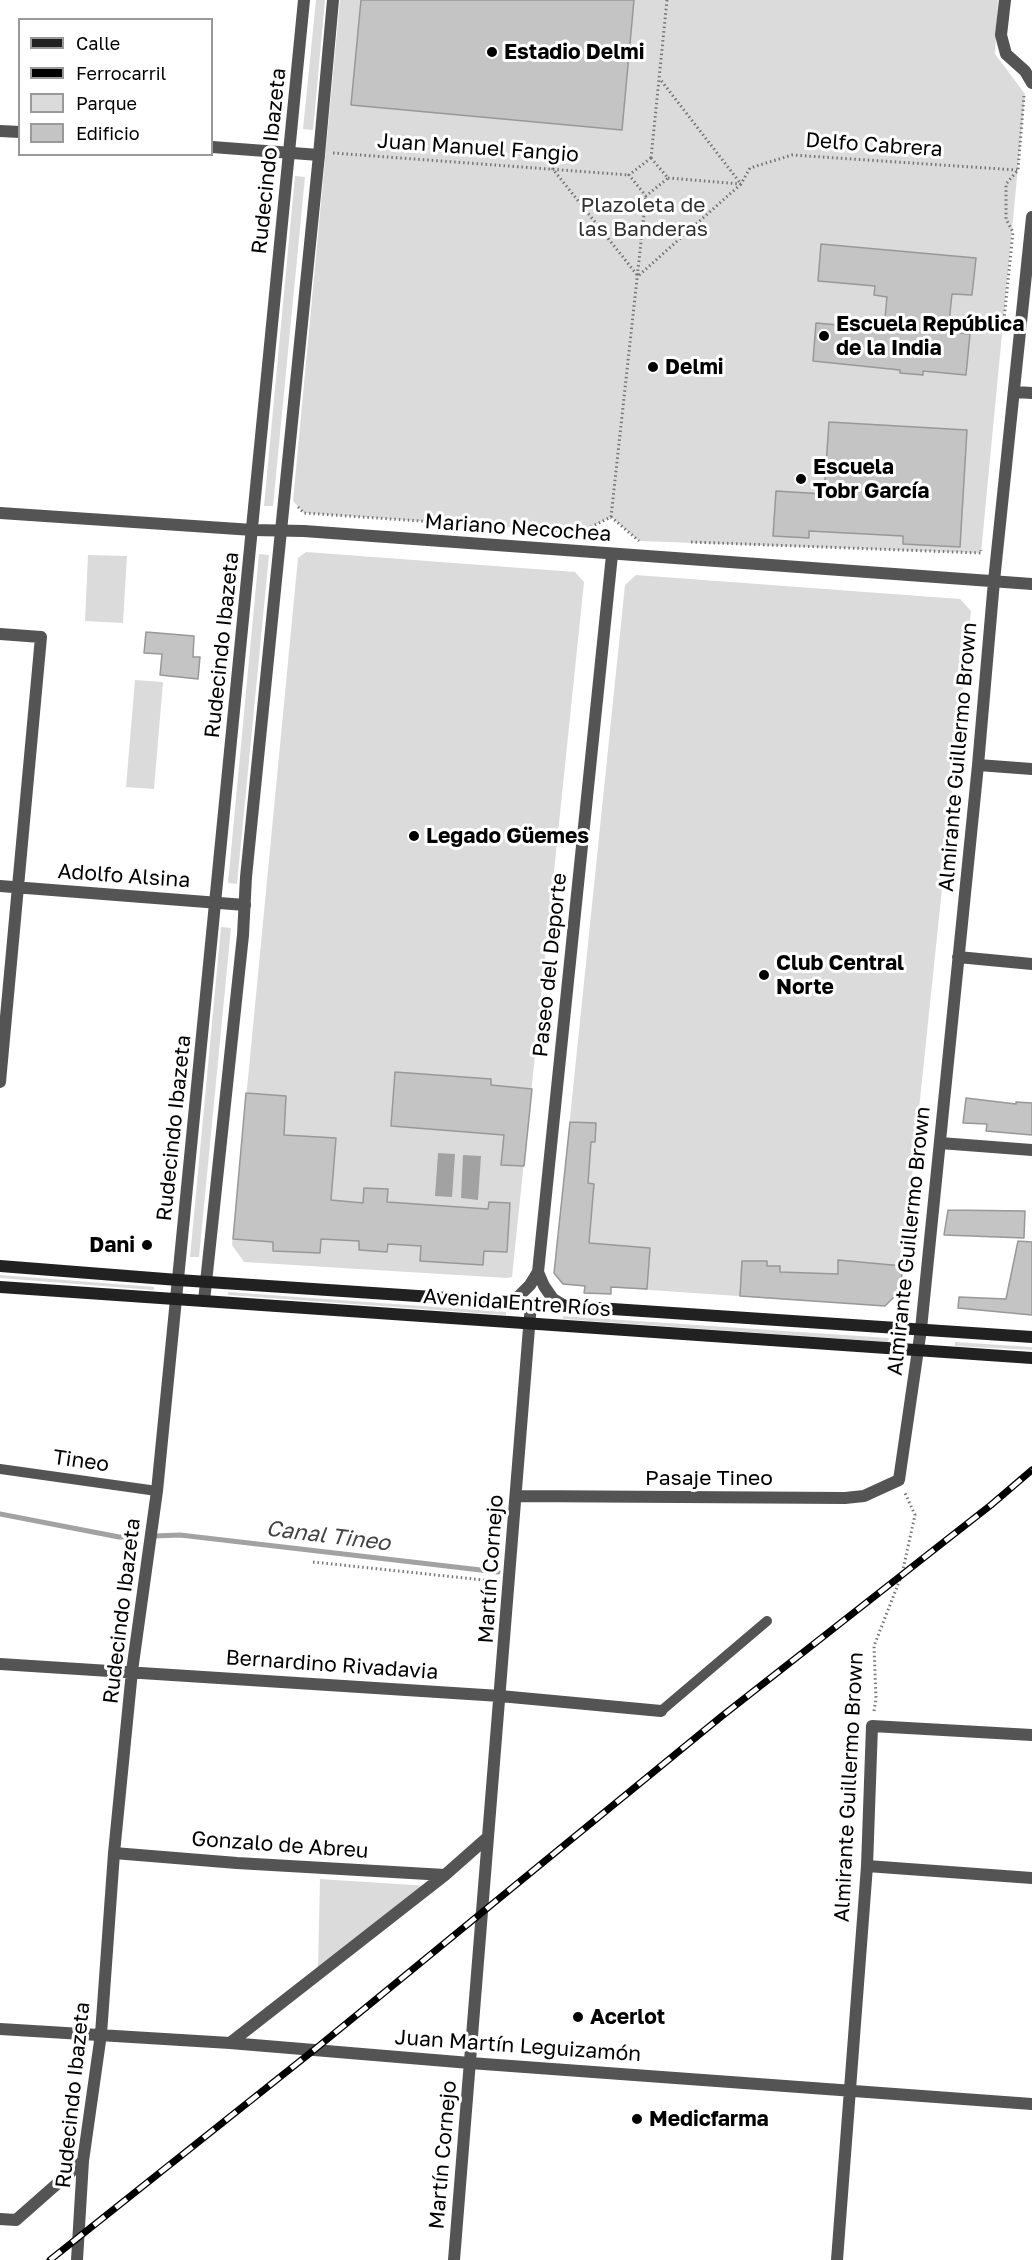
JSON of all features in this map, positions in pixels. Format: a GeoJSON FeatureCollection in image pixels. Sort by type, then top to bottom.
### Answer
{"type":"FeatureCollection","features":[{"type":"Feature","properties":{"kind":"main road","name":"Avenida Entre Ríos"},"geometry":{"type":"LineString","coordinates":[[0,1266],[205,1282],[1032,1337]]}},
{"type":"Feature","properties":{"kind":"main road","name":"Avenida Entre Ríos"},"geometry":{"type":"LineString","coordinates":[[0,1287],[918,1352],[1032,1358]]}},
{"type":"Feature","properties":{"kind":"street","name":"Rudecindo Ibazeta"},"geometry":{"type":"LineString","coordinates":[[77,2260],[82,2161],[101,2034],[114,1853],[132,1671],[157,1491],[304,0]]}},
{"type":"Feature","properties":{"kind":"street"},"geometry":{"type":"LineString","coordinates":[[204,1301],[281,530],[322,154],[333,0]]}},
{"type":"Feature","properties":{"kind":"street"},"geometry":{"type":"LineString","coordinates":[[1005,0],[1001,35],[1006,54],[1025,70],[1032,83]]}},
{"type":"Feature","properties":{"kind":"street"},"geometry":{"type":"LineString","coordinates":[[0,131],[18,132]]}},
{"type":"Feature","properties":{"kind":"street"},"geometry":{"type":"LineString","coordinates":[[213,147],[322,154]]}},
{"type":"Feature","properties":{"kind":"street","name":"Almirante Guillermo Brown"},"geometry":{"type":"LineString","coordinates":[[899,1480],[921,1329],[1032,217]]}},
{"type":"Feature","properties":{"kind":"street"},"geometry":{"type":"LineString","coordinates":[[1015,392],[1032,393]]}},
{"type":"Feature","properties":{"kind":"street","name":"Mariano Necochea"},"geometry":{"type":"LineString","coordinates":[[0,513],[281,530],[1032,584]]}},
{"type":"Feature","properties":{"kind":"street","name":"Paseo del Deporte"},"geometry":{"type":"LineString","coordinates":[[538,1272],[612,555]]}},
{"type":"Feature","properties":{"kind":"street"},"geometry":{"type":"LineString","coordinates":[[0,634],[41,637],[0,1082]]}},
{"type":"Feature","properties":{"kind":"street"},"geometry":{"type":"LineString","coordinates":[[978,765],[1032,769]]}},
{"type":"Feature","properties":{"kind":"street","name":"Adolfo Alsina"},"geometry":{"type":"LineString","coordinates":[[0,886],[245,905]]}},
{"type":"Feature","properties":{"kind":"street"},"geometry":{"type":"LineString","coordinates":[[958,957],[1032,964]]}},
{"type":"Feature","properties":{"kind":"street"},"geometry":{"type":"LineString","coordinates":[[940,1143],[1032,1150]]}},
{"type":"Feature","properties":{"kind":"street"},"geometry":{"type":"LineString","coordinates":[[508,1302],[519,1296],[530,1285],[538,1272]]}},
{"type":"Feature","properties":{"kind":"street"},"geometry":{"type":"LineString","coordinates":[[538,1272],[544,1286],[554,1299],[563,1305]]}},
{"type":"Feature","properties":{"kind":"street","name":"Martín Cornejo"},"geometry":{"type":"LineString","coordinates":[[454,2260],[531,1303]]}},
{"type":"Feature","properties":{"kind":"street","name":"Pasaje Tineo"},"geometry":{"type":"LineString","coordinates":[[516,1496],[845,1498],[864,1496],[899,1480]]}},
{"type":"Feature","properties":{"kind":"street","name":"Bernardino Rivadavia"},"geometry":{"type":"LineString","coordinates":[[0,1664],[500,1696],[661,1711]]}},
{"type":"Feature","properties":{"kind":"street"},"geometry":{"type":"LineString","coordinates":[[872,1726],[1032,1736]]}},
{"type":"Feature","properties":{"kind":"street","name":"Almirante Guillermo Brown"},"geometry":{"type":"LineString","coordinates":[[837,2260],[867,1866],[872,1726]]}},
{"type":"Feature","properties":{"kind":"street"},"geometry":{"type":"LineString","coordinates":[[231,2043],[445,1875],[488,1837]]}},
{"type":"Feature","properties":{"kind":"street","name":"Gonzalo de Abreu"},"geometry":{"type":"LineString","coordinates":[[114,1853],[237,1863],[445,1875]]}},
{"type":"Feature","properties":{"kind":"street"},"geometry":{"type":"LineString","coordinates":[[867,1866],[1032,1878]]}},
{"type":"Feature","properties":{"kind":"street","name":"Juan Martín Leguizamón"},"geometry":{"type":"LineString","coordinates":[[0,2029],[231,2043],[1032,2104]]}},
{"type":"Feature","properties":{"kind":"street"},"geometry":{"type":"LineString","coordinates":[[0,2219],[16,2220],[82,2161]]}},
{"type":"Feature","properties":{"kind":"lane","name":"Tineo"},"geometry":{"type":"LineString","coordinates":[[0,1469],[157,1491]]}},
{"type":"Feature","properties":{"kind":"lane"},"geometry":{"type":"LineString","coordinates":[[661,1711],[767,1621]]}},
{"type":"Feature","properties":{"kind":"path"},"geometry":{"type":"LineString","coordinates":[[646,196],[629,176],[651,158],[667,0]]}},
{"type":"Feature","properties":{"kind":"path"},"geometry":{"type":"LineString","coordinates":[[660,79],[741,184]]}},
{"type":"Feature","properties":{"kind":"path"},"geometry":{"type":"LineString","coordinates":[[1004,327],[1013,232],[1006,219],[1006,184],[1018,170],[1025,94]]}},
{"type":"Feature","properties":{"kind":"path","name":"Juan Manuel Fangio"},"geometry":{"type":"LineString","coordinates":[[322,154],[552,168],[629,176]]}},
{"type":"Feature","properties":{"kind":"path","name":"Delfo Cabrera"},"geometry":{"type":"LineString","coordinates":[[638,276],[741,184],[750,168],[792,155],[1018,170]]}},
{"type":"Feature","properties":{"kind":"path"},"geometry":{"type":"LineString","coordinates":[[651,158],[668,178]]}},
{"type":"Feature","properties":{"kind":"path"},"geometry":{"type":"LineString","coordinates":[[552,168],[638,276]]}},
{"type":"Feature","properties":{"kind":"path"},"geometry":{"type":"LineString","coordinates":[[611,517],[646,196],[668,178],[741,184]]}},
{"type":"Feature","properties":{"kind":"path"},"geometry":{"type":"LineString","coordinates":[[293,501],[304,513],[581,532],[611,517]]}},
{"type":"Feature","properties":{"kind":"path"},"geometry":{"type":"LineString","coordinates":[[611,517],[639,541],[650,541]]}},
{"type":"Feature","properties":{"kind":"path"},"geometry":{"type":"LineString","coordinates":[[686,542],[981,553],[982,541]]}},
{"type":"Feature","properties":{"kind":"path","name":"Almirante Guillermo Brown"},"geometry":{"type":"LineString","coordinates":[[872,1726],[876,1699],[874,1646],[902,1574],[915,1515],[899,1480]]}},
{"type":"Feature","properties":{"kind":"path"},"geometry":{"type":"LineString","coordinates":[[313,1562],[510,1582]]}},
{"type":"Feature","properties":{"kind":"green space"},"geometry":{"type":"Polygon","coordinates":[[[316,0],[325,0],[313,130],[303,129],[316,0]]]}},
{"type":"Feature","properties":{"kind":"green space","name":"Delmi"},"geometry":{"type":"Polygon","coordinates":[[[340,0],[998,0],[995,54],[1025,94],[981,553],[639,541],[611,517],[581,532],[304,513],[293,501],[340,0]]]}},
{"type":"Feature","properties":{"kind":"green space"},"geometry":{"type":"Polygon","coordinates":[[[295,176],[305,177],[273,506],[264,506],[295,176]]]}},
{"type":"Feature","properties":{"kind":"green space","name":"Legado Güemes"},"geometry":{"type":"Polygon","coordinates":[[[306,552],[575,572],[584,582],[512,1277],[244,1262],[232,1245],[298,558],[306,552]]]}},
{"type":"Feature","properties":{"kind":"green space"},"geometry":{"type":"Polygon","coordinates":[[[259,554],[269,555],[237,884],[228,883],[259,554]]]}},
{"type":"Feature","properties":{"kind":"green space"},"geometry":{"type":"Polygon","coordinates":[[[88,555],[127,556],[123,623],[85,621],[88,555]]]}},
{"type":"Feature","properties":{"kind":"green space"},"geometry":{"type":"Polygon","coordinates":[[[636,575],[960,599],[971,611],[900,1291],[885,1306],[562,1284],[554,1273],[625,585],[636,575]]]}},
{"type":"Feature","properties":{"kind":"green space"},"geometry":{"type":"Polygon","coordinates":[[[135,680],[163,682],[154,789],[126,787],[135,680]]]}},
{"type":"Feature","properties":{"kind":"green space"},"geometry":{"type":"Polygon","coordinates":[[[221,927],[231,928],[199,1257],[190,1257],[221,927]]]}},
{"type":"Feature","properties":{"kind":"green space"},"geometry":{"type":"Polygon","coordinates":[[[0,1275],[154,1287],[154,1290],[0,1278],[0,1275]]]}},
{"type":"Feature","properties":{"kind":"green space"},"geometry":{"type":"Polygon","coordinates":[[[228,1292],[506,1312],[506,1315],[228,1295],[228,1292]]]}},
{"type":"Feature","properties":{"kind":"green space"},"geometry":{"type":"Polygon","coordinates":[[[563,1316],[889,1338],[888,1342],[563,1319],[563,1316]]]}},
{"type":"Feature","properties":{"kind":"green space"},"geometry":{"type":"Polygon","coordinates":[[[955,1342],[1032,1347],[1032,1350],[955,1346],[955,1342]]]}},
{"type":"Feature","properties":{"kind":"green space"},"geometry":{"type":"Polygon","coordinates":[[[320,1879],[428,1886],[318,1970],[320,1879]]]}},
{"type":"Feature","properties":{"kind":"shaded area"},"geometry":{"type":"Polygon","coordinates":[[[438,1153],[455,1154],[452,1197],[435,1196],[438,1153]]]}},
{"type":"Feature","properties":{"kind":"shaded area"},"geometry":{"type":"Polygon","coordinates":[[[463,1155],[481,1156],[478,1200],[461,1198],[463,1155]]]}},
{"type":"Feature","properties":{"kind":"building","name":"Estadio Delmi"},"geometry":{"type":"Polygon","coordinates":[[[361,0],[634,0],[622,130],[351,105],[361,0]]]}},
{"type":"Feature","properties":{"kind":"building"},"geometry":{"type":"Polygon","coordinates":[[[821,244],[976,258],[972,295],[952,294],[948,332],[970,334],[966,375],[923,371],[923,375],[900,373],[900,370],[813,361],[816,323],[884,329],[887,297],[874,295],[875,286],[818,281],[821,244]]]}},
{"type":"Feature","properties":{"kind":"building"},"geometry":{"type":"Polygon","coordinates":[[[829,422],[967,430],[960,547],[903,544],[903,536],[809,531],[809,538],[773,536],[776,491],[824,494],[829,422]]]}},
{"type":"Feature","properties":{"kind":"building"},"geometry":{"type":"Polygon","coordinates":[[[146,632],[194,636],[193,657],[200,657],[198,679],[160,675],[162,654],[144,653],[146,632]]]}},
{"type":"Feature","properties":{"kind":"building"},"geometry":{"type":"Polygon","coordinates":[[[395,1072],[491,1079],[491,1085],[532,1089],[524,1166],[501,1165],[504,1135],[391,1126],[395,1072]]]}},
{"type":"Feature","properties":{"kind":"building"},"geometry":{"type":"Polygon","coordinates":[[[246,1093],[286,1096],[284,1135],[336,1138],[331,1200],[363,1203],[364,1188],[388,1189],[387,1202],[488,1209],[489,1202],[510,1203],[507,1252],[484,1251],[483,1265],[420,1261],[421,1246],[388,1244],[387,1252],[359,1250],[359,1241],[321,1239],[320,1253],[273,1251],[273,1242],[233,1239],[246,1093]]]}},
{"type":"Feature","properties":{"kind":"building"},"geometry":{"type":"Polygon","coordinates":[[[966,1098],[1016,1104],[1016,1102],[1032,1103],[1032,1135],[986,1131],[987,1124],[963,1123],[966,1098]]]}},
{"type":"Feature","properties":{"kind":"building"},"geometry":{"type":"Polygon","coordinates":[[[570,1122],[596,1123],[595,1142],[591,1142],[588,1183],[594,1184],[589,1243],[650,1248],[647,1289],[611,1287],[611,1294],[584,1293],[585,1286],[563,1284],[554,1273],[570,1122]]]}},
{"type":"Feature","properties":{"kind":"building"},"geometry":{"type":"Polygon","coordinates":[[[948,1210],[1025,1211],[1024,1238],[944,1235],[948,1210]]]}},
{"type":"Feature","properties":{"kind":"building"},"geometry":{"type":"Polygon","coordinates":[[[1018,1241],[1032,1242],[1032,1315],[958,1308],[959,1297],[1006,1299],[1018,1241]]]}},
{"type":"Feature","properties":{"kind":"building"},"geometry":{"type":"Polygon","coordinates":[[[838,1260],[903,1266],[900,1291],[885,1306],[740,1296],[742,1261],[767,1261],[767,1266],[780,1266],[780,1272],[838,1274],[838,1260]]]}},
{"type":"Feature","properties":{"kind":"waterway","name":"Canal Tineo"},"geometry":{"type":"LineString","coordinates":[[0,1514],[119,1537],[134,1537]]}},
{"type":"Feature","properties":{"kind":"waterway","name":"Canal Tineo"},"geometry":{"type":"LineString","coordinates":[[154,1536],[180,1535],[498,1572]]}},
{"type":"Feature","properties":{"kind":"railway"},"geometry":{"type":"LineString","coordinates":[[50,2260],[314,2050],[722,1716],[991,1505],[1032,1470]]}},
{"type":"Feature","properties":{"kind":"place","name":"Estadio Delmi"},"geometry":{"type":"Point","coordinates":[492,52]}},
{"type":"Feature","properties":{"kind":"place","name":"Escuela República de la India"},"geometry":{"type":"Point","coordinates":[824,336]}},
{"type":"Feature","properties":{"kind":"place","name":"Delmi"},"geometry":{"type":"Point","coordinates":[653,367]}},
{"type":"Feature","properties":{"kind":"place","name":"Escuela Tobr García"},"geometry":{"type":"Point","coordinates":[801,479]}},
{"type":"Feature","properties":{"kind":"place","name":"Legado Güemes"},"geometry":{"type":"Point","coordinates":[414,836]}},
{"type":"Feature","properties":{"kind":"place","name":"Club Central Norte"},"geometry":{"type":"Point","coordinates":[764,975]}},
{"type":"Feature","properties":{"kind":"place","name":"Dani"},"geometry":{"type":"Point","coordinates":[147,1245]}},
{"type":"Feature","properties":{"kind":"place","name":"Acerlot"},"geometry":{"type":"Point","coordinates":[578,2017]}},
{"type":"Feature","properties":{"kind":"place","name":"Medicfarma"},"geometry":{"type":"Point","coordinates":[637,2119]}},
{"type":"Feature","properties":{"kind":"park label","name":"Plazoleta de las Banderas"},"geometry":{"type":"Point","coordinates":[643,217]}}]}
